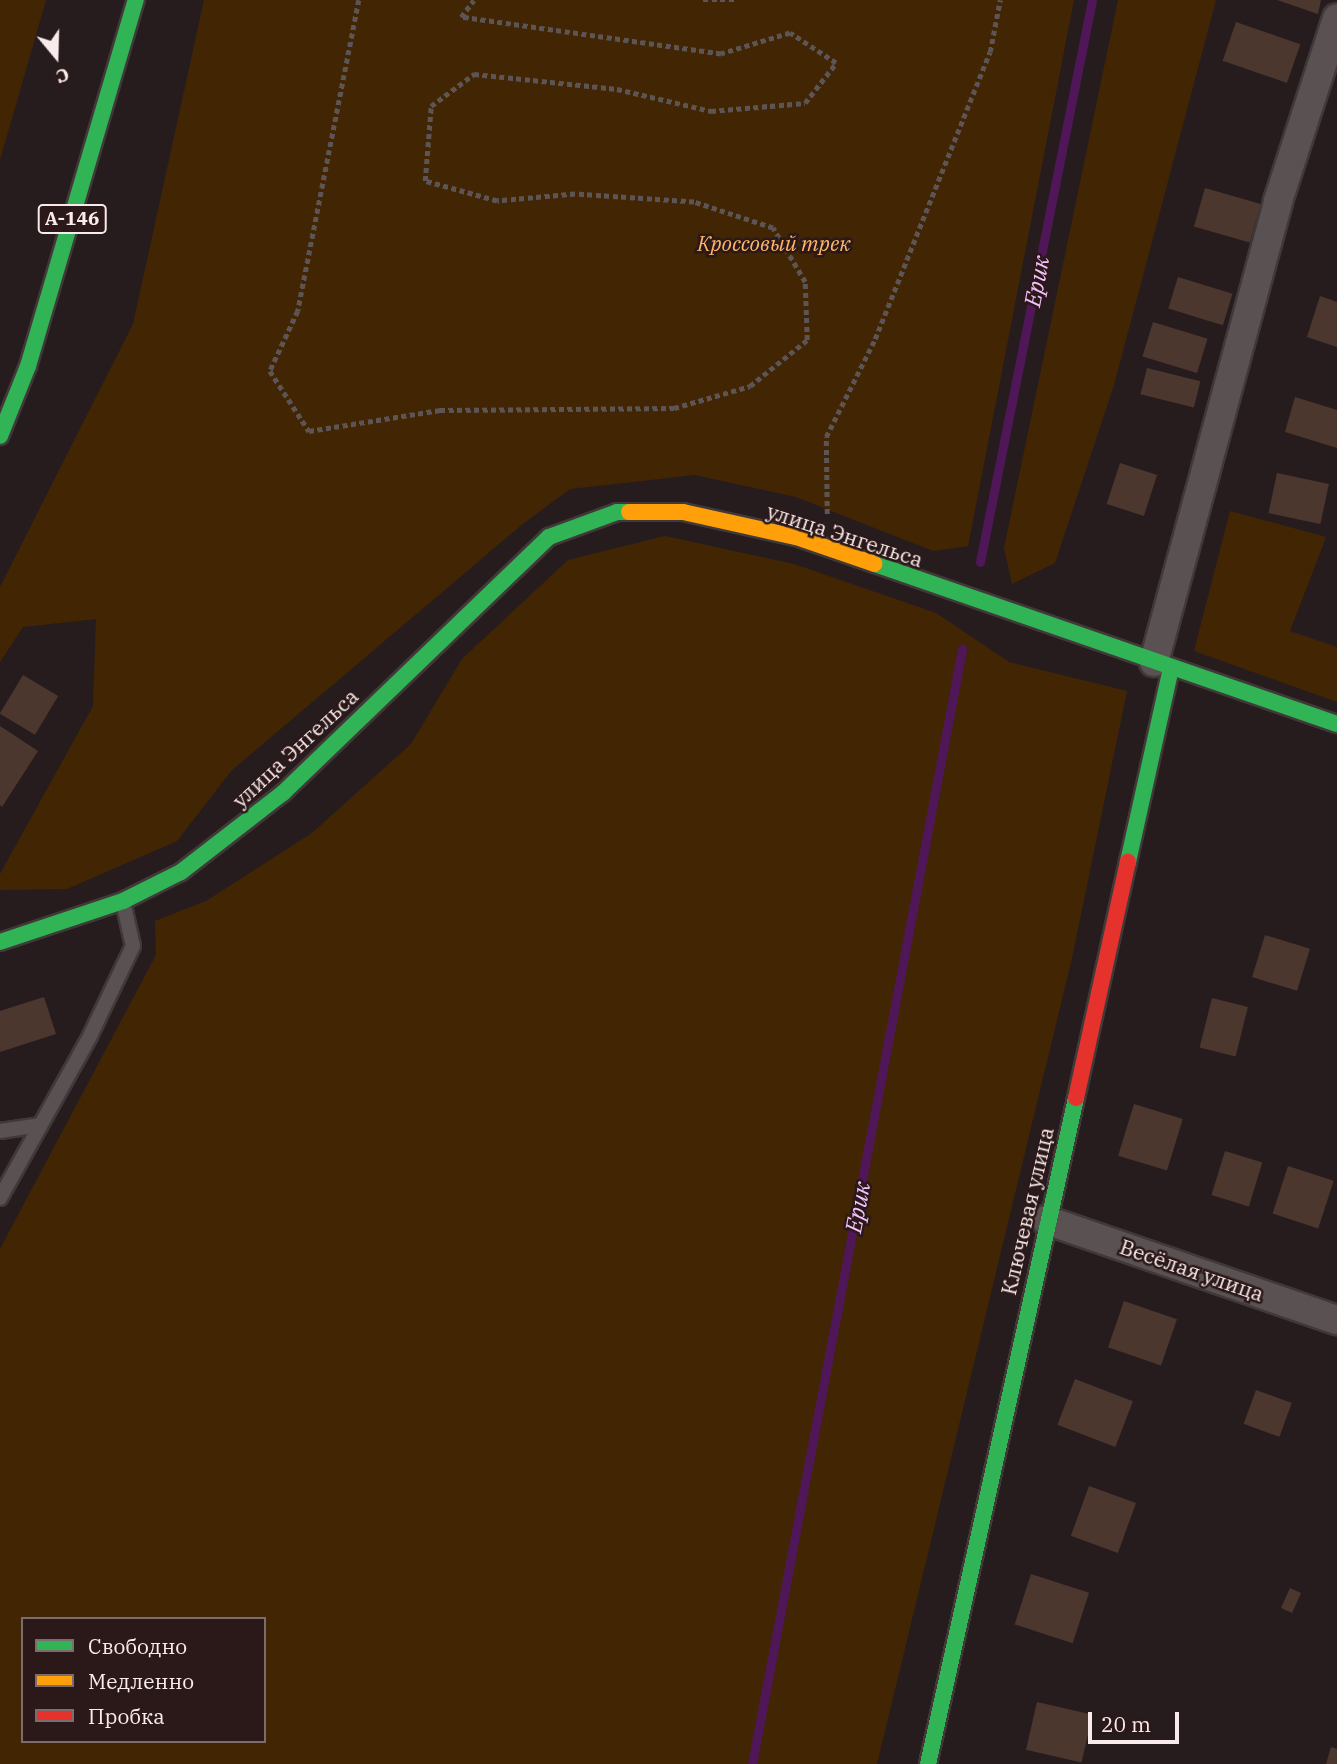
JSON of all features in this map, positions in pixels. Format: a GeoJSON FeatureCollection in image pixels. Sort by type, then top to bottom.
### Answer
{"type":"FeatureCollection","features":[{"type":"Feature","properties":{"kind":"main road","name":"А-146"},"geometry":{"type":"LineString","coordinates":[[0,436],[28,366],[136,0]]}},
{"type":"Feature","properties":{"kind":"main road","name":"улица Энгельса"},"geometry":{"type":"LineString","coordinates":[[0,942],[123,901],[181,872],[283,793],[549,537],[617,512],[683,512],[827,548],[1337,724]]}},
{"type":"Feature","properties":{"kind":"main road","name":"Ключевая улица"},"geometry":{"type":"LineString","coordinates":[[928,1764],[1163,665]]}},
{"type":"Feature","properties":{"kind":"street"},"geometry":{"type":"LineString","coordinates":[[1163,665],[1278,201],[1337,18]]}},
{"type":"Feature","properties":{"kind":"street","name":"Весёлая улица"},"geometry":{"type":"LineString","coordinates":[[1046,1220],[1337,1320]]}},
{"type":"Feature","properties":{"kind":"lane"},"geometry":{"type":"LineString","coordinates":[[0,1198],[133,946],[123,901]]}},
{"type":"Feature","properties":{"kind":"lane"},"geometry":{"type":"LineString","coordinates":[[0,1131],[40,1125]]}},
{"type":"Feature","properties":{"kind":"path"},"geometry":{"type":"LineString","coordinates":[[359,0],[298,312],[270,371],[309,431],[440,410],[674,408],[750,386],[807,340],[806,282],[773,228],[694,202],[575,194],[497,201],[425,181],[431,106],[474,74],[617,89],[711,111],[805,103],[836,63],[790,33],[721,54],[461,18],[474,0]]}},
{"type":"Feature","properties":{"kind":"path"},"geometry":{"type":"LineString","coordinates":[[703,0],[737,0]]}},
{"type":"Feature","properties":{"kind":"path"},"geometry":{"type":"LineString","coordinates":[[827,548],[826,436],[875,339],[990,52],[1000,0]]}},
{"type":"Feature","properties":{"kind":"green space"},"geometry":{"type":"Polygon","coordinates":[[[0,0],[46,0],[0,160],[0,0]]]}},
{"type":"Feature","properties":{"kind":"green space","name":"Кроссовый трек"},"geometry":{"type":"Polygon","coordinates":[[[204,0],[1074,0],[968,546],[933,551],[796,497],[695,475],[570,489],[524,523],[231,771],[177,841],[67,889],[0,890],[0,874],[93,706],[96,619],[23,627],[0,662],[0,587],[133,324],[204,0]]]}},
{"type":"Feature","properties":{"kind":"green space"},"geometry":{"type":"Polygon","coordinates":[[[1118,0],[1216,0],[1114,385],[1055,563],[1012,584],[1004,548],[1118,0]]]}},
{"type":"Feature","properties":{"kind":"green space"},"geometry":{"type":"Polygon","coordinates":[[[1230,511],[1326,537],[1290,631],[1337,647],[1337,702],[1194,651],[1230,511]]]}},
{"type":"Feature","properties":{"kind":"green space"},"geometry":{"type":"Polygon","coordinates":[[[665,536],[794,564],[936,613],[1009,662],[1127,691],[1072,958],[877,1764],[0,1764],[0,1249],[156,955],[155,921],[206,901],[312,833],[411,744],[462,659],[568,560],[665,536]]]}},
{"type":"Feature","properties":{"kind":"building"},"geometry":{"type":"Polygon","coordinates":[[[1277,0],[1321,0],[1318,14],[1277,0]]]}},
{"type":"Feature","properties":{"kind":"building"},"geometry":{"type":"Polygon","coordinates":[[[1236,22],[1300,44],[1287,83],[1223,61],[1236,22]]]}},
{"type":"Feature","properties":{"kind":"building"},"geometry":{"type":"Polygon","coordinates":[[[1205,188],[1261,204],[1250,242],[1194,226],[1205,188]]]}},
{"type":"Feature","properties":{"kind":"building"},"geometry":{"type":"Polygon","coordinates":[[[1178,277],[1233,294],[1223,325],[1168,309],[1178,277]]]}},
{"type":"Feature","properties":{"kind":"building"},"geometry":{"type":"Polygon","coordinates":[[[1320,296],[1337,302],[1337,347],[1307,337],[1320,296]]]}},
{"type":"Feature","properties":{"kind":"building"},"geometry":{"type":"Polygon","coordinates":[[[1153,322],[1208,339],[1197,373],[1142,356],[1153,322]]]}},
{"type":"Feature","properties":{"kind":"building"},"geometry":{"type":"Polygon","coordinates":[[[1147,368],[1200,381],[1194,408],[1140,394],[1147,368]]]}},
{"type":"Feature","properties":{"kind":"building"},"geometry":{"type":"Polygon","coordinates":[[[1295,397],[1337,410],[1337,448],[1285,432],[1295,397]]]}},
{"type":"Feature","properties":{"kind":"building"},"geometry":{"type":"Polygon","coordinates":[[[1120,463],[1157,475],[1144,516],[1107,504],[1120,463]]]}},
{"type":"Feature","properties":{"kind":"building"},"geometry":{"type":"Polygon","coordinates":[[[1277,473],[1329,484],[1320,524],[1268,513],[1277,473]]]}},
{"type":"Feature","properties":{"kind":"building"},"geometry":{"type":"Polygon","coordinates":[[[23,675],[58,696],[35,735],[0,714],[23,675]]]}},
{"type":"Feature","properties":{"kind":"building"},"geometry":{"type":"Polygon","coordinates":[[[0,726],[38,751],[2,807],[0,805],[0,726]]]}},
{"type":"Feature","properties":{"kind":"building"},"geometry":{"type":"Polygon","coordinates":[[[1265,935],[1310,949],[1297,991],[1252,977],[1265,935]]]}},
{"type":"Feature","properties":{"kind":"building"},"geometry":{"type":"Polygon","coordinates":[[[44,997],[56,1034],[0,1052],[0,1011],[44,997]]]}},
{"type":"Feature","properties":{"kind":"building"},"geometry":{"type":"Polygon","coordinates":[[[1212,998],[1248,1007],[1236,1056],[1200,1047],[1212,998]]]}},
{"type":"Feature","properties":{"kind":"building"},"geometry":{"type":"Polygon","coordinates":[[[1134,1104],[1183,1119],[1167,1171],[1118,1156],[1134,1104]]]}},
{"type":"Feature","properties":{"kind":"building"},"geometry":{"type":"Polygon","coordinates":[[[1225,1151],[1262,1162],[1249,1206],[1212,1195],[1225,1151]]]}},
{"type":"Feature","properties":{"kind":"building"},"geometry":{"type":"Polygon","coordinates":[[[1288,1166],[1334,1181],[1318,1228],[1273,1214],[1288,1166]]]}},
{"type":"Feature","properties":{"kind":"building"},"geometry":{"type":"Polygon","coordinates":[[[1124,1301],[1177,1319],[1161,1366],[1108,1347],[1124,1301]]]}},
{"type":"Feature","properties":{"kind":"building"},"geometry":{"type":"Polygon","coordinates":[[[1075,1379],[1133,1401],[1115,1447],[1057,1425],[1075,1379]]]}},
{"type":"Feature","properties":{"kind":"building"},"geometry":{"type":"Polygon","coordinates":[[[1256,1390],[1292,1403],[1279,1437],[1244,1424],[1256,1390]]]}},
{"type":"Feature","properties":{"kind":"building"},"geometry":{"type":"Polygon","coordinates":[[[1089,1486],[1136,1503],[1118,1553],[1071,1536],[1089,1486]]]}},
{"type":"Feature","properties":{"kind":"building"},"geometry":{"type":"Polygon","coordinates":[[[1031,1574],[1089,1593],[1073,1643],[1015,1624],[1031,1574]]]}},
{"type":"Feature","properties":{"kind":"building"},"geometry":{"type":"Polygon","coordinates":[[[1290,1588],[1301,1593],[1292,1613],[1281,1608],[1290,1588]]]}},
{"type":"Feature","properties":{"kind":"building"},"geometry":{"type":"Polygon","coordinates":[[[1037,1702],[1093,1715],[1082,1763],[1026,1750],[1037,1702]]]}},
{"type":"Feature","properties":{"kind":"building"},"geometry":{"type":"Polygon","coordinates":[[[1331,1747],[1337,1749],[1337,1764],[1326,1764],[1331,1747]]]}},
{"type":"Feature","properties":{"kind":"waterway","name":"Ерик"},"geometry":{"type":"LineString","coordinates":[[980,562],[1092,0]]}},
{"type":"Feature","properties":{"kind":"waterway","name":"Ерик"},"geometry":{"type":"LineString","coordinates":[[752,1764],[962,649]]}},
{"type":"Feature","properties":{"kind":"traffic: fast"},"geometry":{"type":"LineString","coordinates":[[0,436],[28,366],[136,0]]}},
{"type":"Feature","properties":{"kind":"traffic: fast"},"geometry":{"type":"LineString","coordinates":[[0,942],[123,901],[181,872],[283,793],[549,537],[617,512],[629,512]]}},
{"type":"Feature","properties":{"kind":"traffic: fast"},"geometry":{"type":"LineString","coordinates":[[875,564],[1337,724]]}},
{"type":"Feature","properties":{"kind":"traffic: fast"},"geometry":{"type":"LineString","coordinates":[[1128,862],[1171,668]]}},
{"type":"Feature","properties":{"kind":"traffic: fast"},"geometry":{"type":"LineString","coordinates":[[928,1764],[1076,1098]]}},
{"type":"Feature","properties":{"kind":"traffic: slow"},"geometry":{"type":"LineString","coordinates":[[629,512],[683,512],[796,537],[875,564]]}},
{"type":"Feature","properties":{"kind":"traffic: jam"},"geometry":{"type":"LineString","coordinates":[[1076,1098],[1128,862]]}}]}
